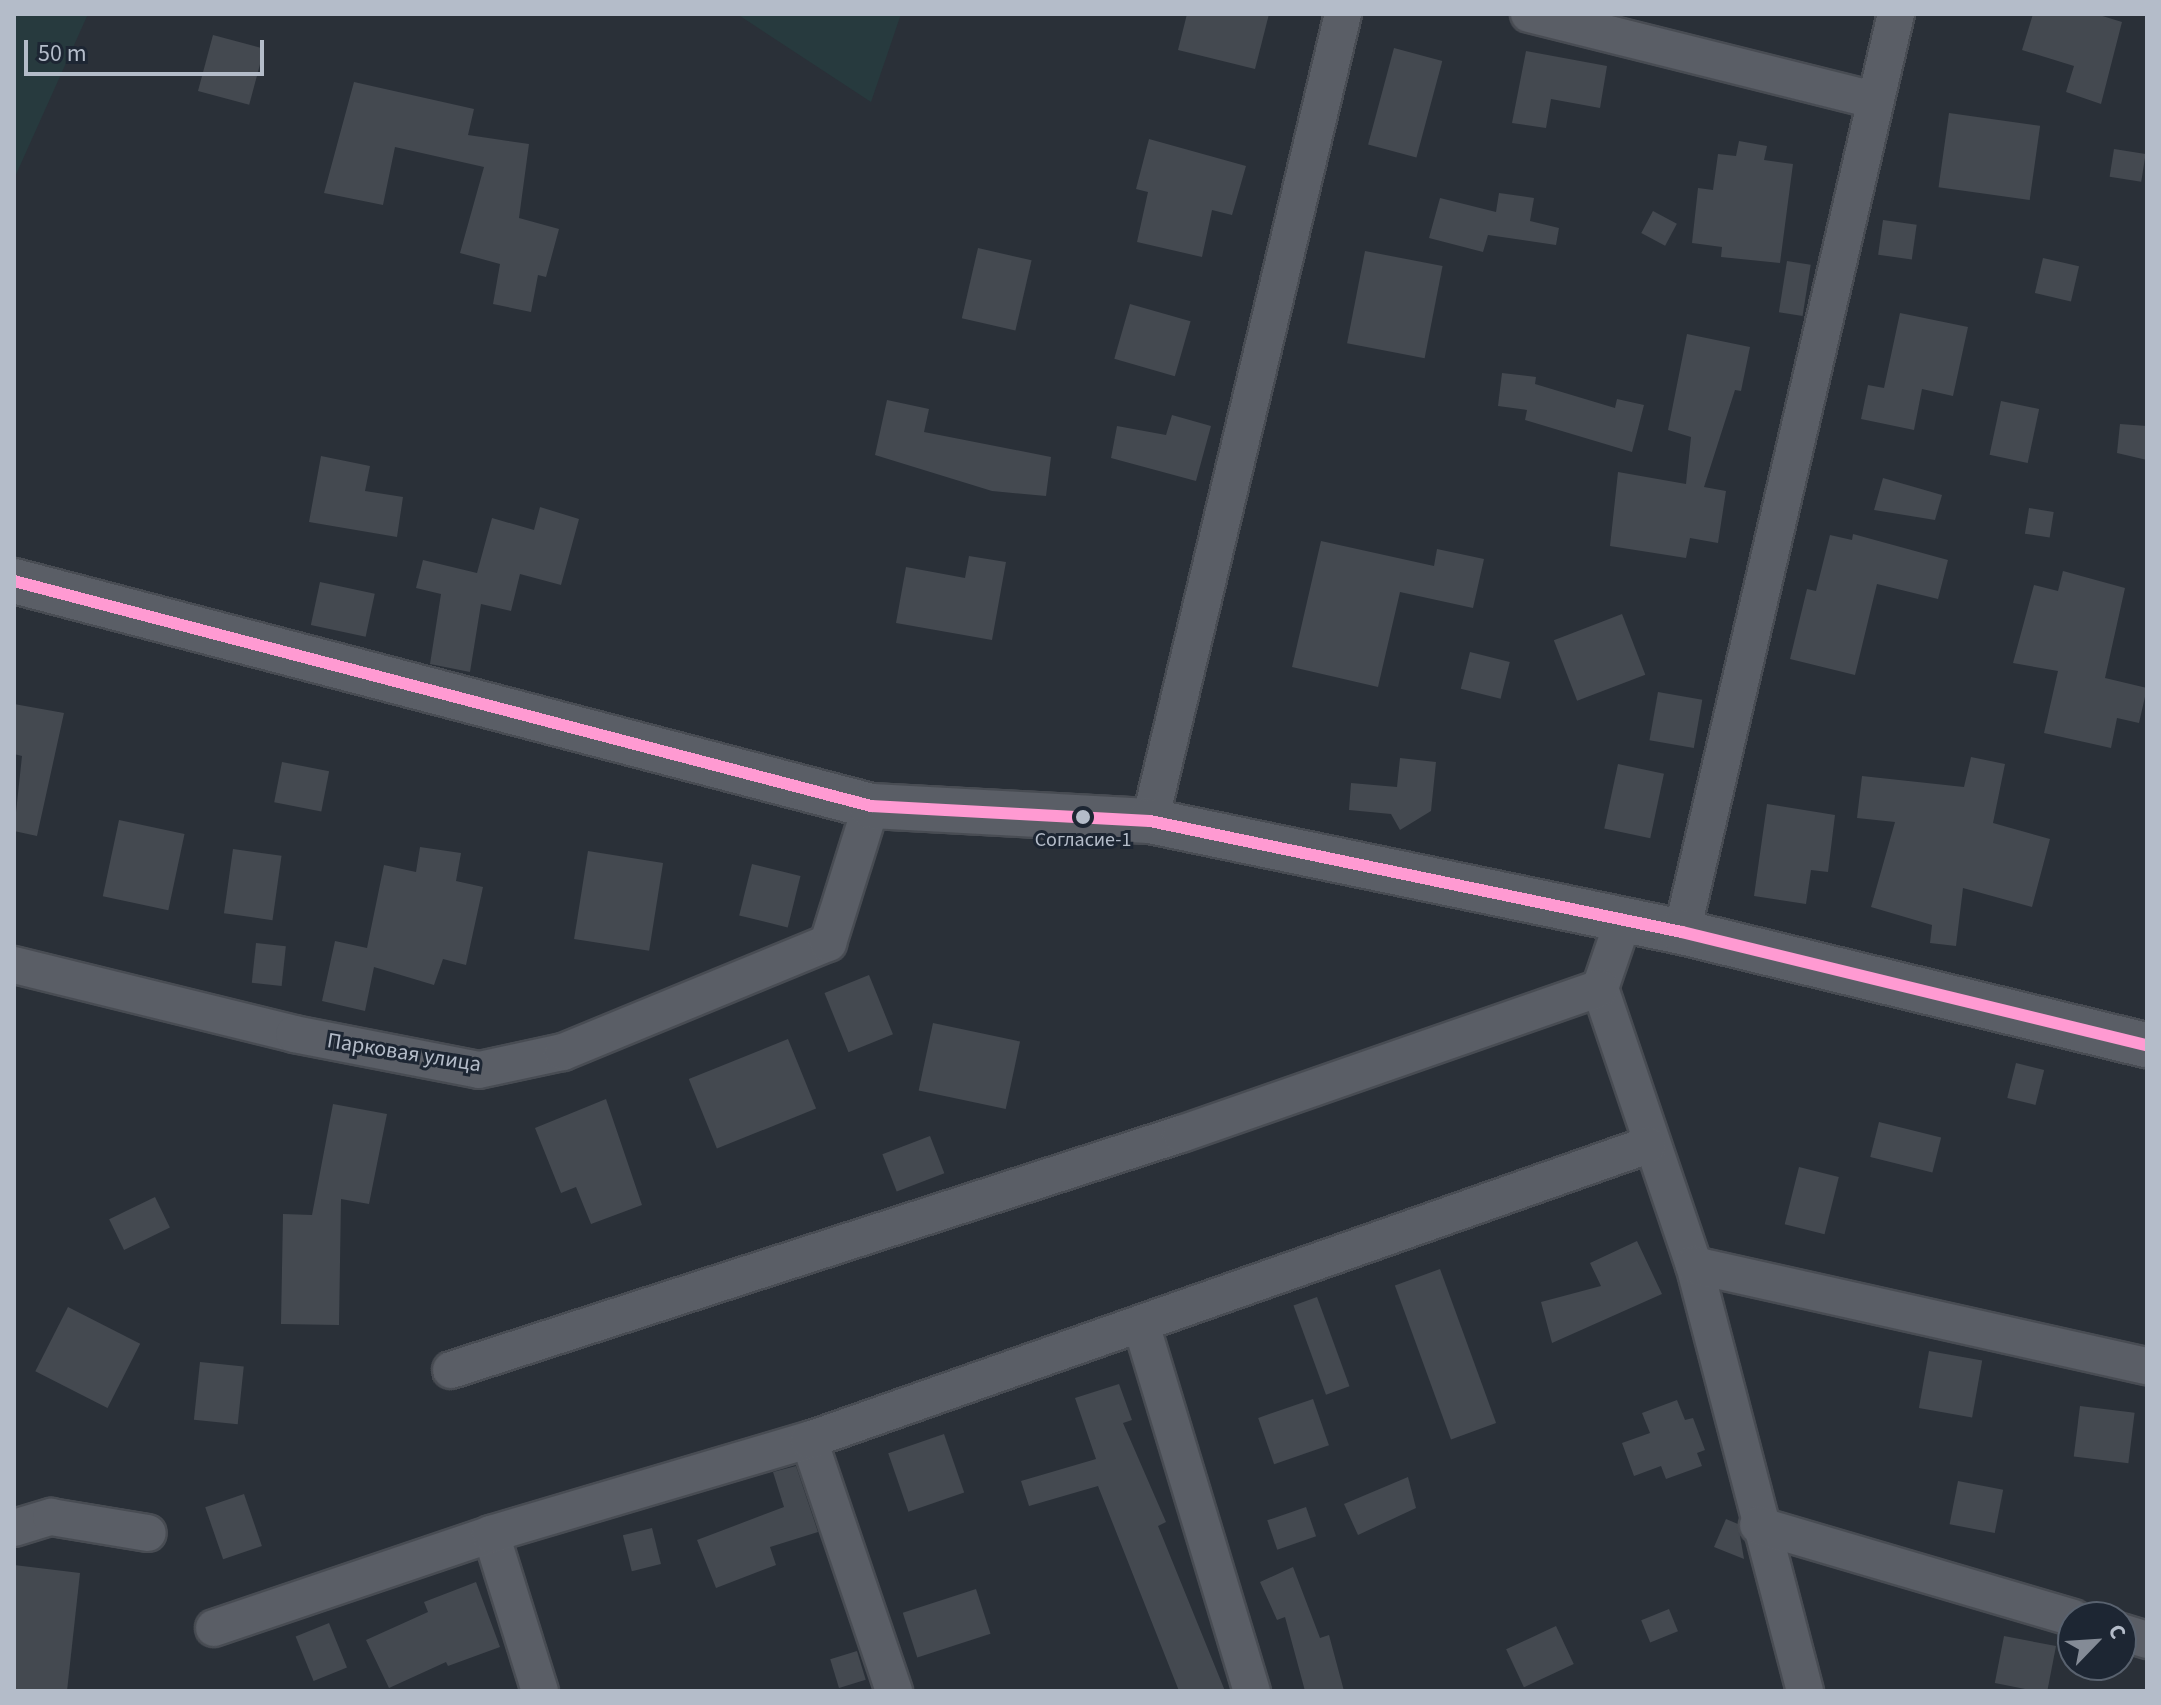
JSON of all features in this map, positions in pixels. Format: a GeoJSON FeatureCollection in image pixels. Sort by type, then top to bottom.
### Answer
{"type":"FeatureCollection","features":[{"type":"Feature","properties":{"kind":"street"},"geometry":{"type":"LineString","coordinates":[[1150,821],[1343,14]]}},
{"type":"Feature","properties":{"kind":"street"},"geometry":{"type":"LineString","coordinates":[[1529,14],[1875,100]]}},
{"type":"Feature","properties":{"kind":"street"},"geometry":{"type":"LineString","coordinates":[[1682,932],[1896,14]]}},
{"type":"Feature","properties":{"kind":"street"},"geometry":{"type":"LineString","coordinates":[[14,581],[871,806],[1150,821],[1682,932],[2146,1041]]}},
{"type":"Feature","properties":{"kind":"street","name":"Парковая улица"},"geometry":{"type":"LineString","coordinates":[[14,965],[294,1034],[479,1070],[563,1052],[828,943],[871,806]]}},
{"type":"Feature","properties":{"kind":"street"},"geometry":{"type":"LineString","coordinates":[[1623,921],[1600,988],[1648,1145],[1694,1265],[1758,1525],[1805,1691]]}},
{"type":"Feature","properties":{"kind":"street"},"geometry":{"type":"LineString","coordinates":[[14,989],[53,974]]}},
{"type":"Feature","properties":{"kind":"street"},"geometry":{"type":"LineString","coordinates":[[451,1370],[1181,1134],[1600,988]]}},
{"type":"Feature","properties":{"kind":"street"},"geometry":{"type":"LineString","coordinates":[[214,1628],[491,1534],[809,1440],[1648,1145]]}},
{"type":"Feature","properties":{"kind":"street"},"geometry":{"type":"LineString","coordinates":[[1694,1265],[2147,1366]]}},
{"type":"Feature","properties":{"kind":"street"},"geometry":{"type":"LineString","coordinates":[[1141,1324],[1252,1691]]}},
{"type":"Feature","properties":{"kind":"street"},"geometry":{"type":"LineString","coordinates":[[809,1440],[894,1691]]}},
{"type":"Feature","properties":{"kind":"street"},"geometry":{"type":"LineString","coordinates":[[14,1528],[51,1517],[148,1533]]}},
{"type":"Feature","properties":{"kind":"street"},"geometry":{"type":"LineString","coordinates":[[1758,1525],[2057,1613]]}},
{"type":"Feature","properties":{"kind":"street"},"geometry":{"type":"LineString","coordinates":[[491,1534],[540,1691]]}},
{"type":"Feature","properties":{"kind":"green space"},"geometry":{"type":"Polygon","coordinates":[[[14,14],[88,14],[14,179],[14,14]]]}},
{"type":"Feature","properties":{"kind":"green space"},"geometry":{"type":"Polygon","coordinates":[[[737,14],[901,14],[871,102],[737,14]]]}},
{"type":"Feature","properties":{"kind":"building"},"geometry":{"type":"Polygon","coordinates":[[[1187,14],[1269,14],[1255,69],[1178,50],[1187,14]]]}},
{"type":"Feature","properties":{"kind":"building"},"geometry":{"type":"Polygon","coordinates":[[[2033,14],[2096,14],[2122,22],[2101,104],[2066,92],[2074,66],[2022,50],[2033,14]]]}},
{"type":"Feature","properties":{"kind":"building"},"geometry":{"type":"Polygon","coordinates":[[[213,35],[264,49],[249,105],[198,91],[213,35]]]}},
{"type":"Feature","properties":{"kind":"building"},"geometry":{"type":"Polygon","coordinates":[[[1394,48],[1442,61],[1416,158],[1368,145],[1394,48]]]}},
{"type":"Feature","properties":{"kind":"building"},"geometry":{"type":"Polygon","coordinates":[[[1526,51],[1607,66],[1600,108],[1551,99],[1546,128],[1512,123],[1526,51]]]}},
{"type":"Feature","properties":{"kind":"building"},"geometry":{"type":"Polygon","coordinates":[[[354,82],[474,109],[468,135],[529,144],[519,218],[559,229],[546,277],[538,275],[531,312],[493,304],[500,264],[460,253],[484,167],[395,147],[383,205],[324,193],[354,82]]]}},
{"type":"Feature","properties":{"kind":"building"},"geometry":{"type":"Polygon","coordinates":[[[1949,113],[2040,126],[2030,200],[1939,187],[1949,113]]]}},
{"type":"Feature","properties":{"kind":"building"},"geometry":{"type":"Polygon","coordinates":[[[1149,139],[1246,166],[1232,215],[1212,210],[1202,257],[1137,242],[1148,192],[1136,189],[1149,139]]]}},
{"type":"Feature","properties":{"kind":"building"},"geometry":{"type":"Polygon","coordinates":[[[1739,141],[1767,146],[1764,160],[1793,164],[1780,263],[1721,257],[1722,247],[1692,243],[1698,188],[1713,190],[1718,154],[1736,156],[1739,141]]]}},
{"type":"Feature","properties":{"kind":"building"},"geometry":{"type":"Polygon","coordinates":[[[2114,149],[2146,154],[2141,182],[2110,177],[2114,149]]]}},
{"type":"Feature","properties":{"kind":"building"},"geometry":{"type":"Polygon","coordinates":[[[1499,193],[1534,198],[1530,221],[1559,228],[1556,245],[1488,235],[1483,252],[1429,238],[1440,198],[1496,212],[1499,193]]]}},
{"type":"Feature","properties":{"kind":"building"},"geometry":{"type":"Polygon","coordinates":[[[1653,211],[1677,224],[1665,246],[1641,233],[1653,211]]]}},
{"type":"Feature","properties":{"kind":"building"},"geometry":{"type":"Polygon","coordinates":[[[1883,220],[1917,225],[1912,259],[1878,255],[1883,220]]]}},
{"type":"Feature","properties":{"kind":"building"},"geometry":{"type":"Polygon","coordinates":[[[978,248],[1032,260],[1015,331],[962,318],[978,248]]]}},
{"type":"Feature","properties":{"kind":"building"},"geometry":{"type":"Polygon","coordinates":[[[1365,251],[1443,266],[1425,358],[1347,343],[1365,251]]]}},
{"type":"Feature","properties":{"kind":"building"},"geometry":{"type":"Polygon","coordinates":[[[2043,258],[2079,266],[2071,301],[2035,293],[2043,258]]]}},
{"type":"Feature","properties":{"kind":"building"},"geometry":{"type":"Polygon","coordinates":[[[1787,261],[1811,265],[1803,316],[1779,312],[1787,261]]]}},
{"type":"Feature","properties":{"kind":"building"},"geometry":{"type":"Polygon","coordinates":[[[1130,304],[1191,321],[1175,376],[1114,359],[1130,304]]]}},
{"type":"Feature","properties":{"kind":"building"},"geometry":{"type":"Polygon","coordinates":[[[1900,313],[1968,327],[1953,396],[1922,389],[1914,430],[1861,419],[1868,385],[1884,388],[1900,313]]]}},
{"type":"Feature","properties":{"kind":"building"},"geometry":{"type":"Polygon","coordinates":[[[1687,334],[1750,347],[1741,391],[1735,390],[1704,487],[1726,491],[1718,543],[1690,538],[1686,558],[1610,546],[1618,472],[1686,484],[1691,437],[1668,430],[1687,334]]]}},
{"type":"Feature","properties":{"kind":"building"},"geometry":{"type":"Polygon","coordinates":[[[1502,373],[1536,377],[1535,384],[1615,408],[1617,399],[1644,405],[1632,452],[1525,420],[1527,410],[1498,406],[1502,373]]]}},
{"type":"Feature","properties":{"kind":"building"},"geometry":{"type":"Polygon","coordinates":[[[887,400],[929,409],[924,432],[1051,457],[1046,496],[992,491],[875,455],[887,400]]]}},
{"type":"Feature","properties":{"kind":"building"},"geometry":{"type":"Polygon","coordinates":[[[2001,401],[2039,409],[2028,463],[1990,455],[2001,401]]]}},
{"type":"Feature","properties":{"kind":"building"},"geometry":{"type":"Polygon","coordinates":[[[1172,415],[1211,426],[1196,481],[1111,458],[1117,426],[1166,435],[1172,415]]]}},
{"type":"Feature","properties":{"kind":"building"},"geometry":{"type":"Polygon","coordinates":[[[2120,424],[2147,426],[2147,460],[2117,453],[2120,424]]]}},
{"type":"Feature","properties":{"kind":"building"},"geometry":{"type":"Polygon","coordinates":[[[321,456],[370,466],[365,491],[403,497],[397,537],[309,522],[321,456]]]}},
{"type":"Feature","properties":{"kind":"building"},"geometry":{"type":"Polygon","coordinates":[[[1883,478],[1942,495],[1935,520],[1874,510],[1883,478]]]}},
{"type":"Feature","properties":{"kind":"building"},"geometry":{"type":"Polygon","coordinates":[[[540,507],[579,519],[561,585],[520,574],[511,611],[481,604],[470,672],[430,664],[441,594],[416,588],[423,560],[477,573],[492,518],[534,530],[540,507]]]}},
{"type":"Feature","properties":{"kind":"building"},"geometry":{"type":"Polygon","coordinates":[[[2029,508],[2054,512],[2050,538],[2025,534],[2029,508]]]}},
{"type":"Feature","properties":{"kind":"building"},"geometry":{"type":"Polygon","coordinates":[[[1853,534],[1948,560],[1938,599],[1877,584],[1855,675],[1790,659],[1807,589],[1816,591],[1830,535],[1852,540],[1853,534]]]}},
{"type":"Feature","properties":{"kind":"building"},"geometry":{"type":"Polygon","coordinates":[[[1321,541],[1434,566],[1437,549],[1484,559],[1473,608],[1400,592],[1378,687],[1292,667],[1321,541]]]}},
{"type":"Feature","properties":{"kind":"building"},"geometry":{"type":"Polygon","coordinates":[[[969,556],[1006,562],[992,640],[896,623],[906,567],[965,578],[969,556]]]}},
{"type":"Feature","properties":{"kind":"building"},"geometry":{"type":"Polygon","coordinates":[[[2063,571],[2125,588],[2105,678],[2147,688],[2139,723],[2117,718],[2111,748],[2044,733],[2058,671],[2013,663],[2034,585],[2058,591],[2063,571]]]}},
{"type":"Feature","properties":{"kind":"building"},"geometry":{"type":"Polygon","coordinates":[[[320,582],[375,594],[366,637],[311,625],[320,582]]]}},
{"type":"Feature","properties":{"kind":"building"},"geometry":{"type":"Polygon","coordinates":[[[1622,614],[1645,675],[1577,701],[1554,640],[1622,614]]]}},
{"type":"Feature","properties":{"kind":"building"},"geometry":{"type":"Polygon","coordinates":[[[1470,652],[1510,662],[1501,699],[1461,689],[1470,652]]]}},
{"type":"Feature","properties":{"kind":"building"},"geometry":{"type":"Polygon","coordinates":[[[1658,692],[1702,700],[1694,748],[1649,740],[1658,692]]]}},
{"type":"Feature","properties":{"kind":"building"},"geometry":{"type":"Polygon","coordinates":[[[14,704],[64,713],[37,836],[14,831],[22,756],[14,754],[14,704]]]}},
{"type":"Feature","properties":{"kind":"building"},"geometry":{"type":"Polygon","coordinates":[[[1971,757],[2005,764],[1993,823],[2050,839],[2032,907],[1963,888],[1956,946],[1930,943],[1932,925],[1871,907],[1895,822],[1857,818],[1862,776],[1964,787],[1971,757]]]}},
{"type":"Feature","properties":{"kind":"building"},"geometry":{"type":"Polygon","coordinates":[[[1400,758],[1436,762],[1431,811],[1400,830],[1391,814],[1349,810],[1351,783],[1397,787],[1400,758]]]}},
{"type":"Feature","properties":{"kind":"building"},"geometry":{"type":"Polygon","coordinates":[[[282,762],[329,771],[321,811],[274,802],[282,762]]]}},
{"type":"Feature","properties":{"kind":"building"},"geometry":{"type":"Polygon","coordinates":[[[1618,764],[1664,774],[1650,838],[1604,829],[1618,764]]]}},
{"type":"Feature","properties":{"kind":"building"},"geometry":{"type":"Polygon","coordinates":[[[1767,804],[1835,815],[1828,872],[1811,870],[1806,904],[1754,896],[1767,804]]]}},
{"type":"Feature","properties":{"kind":"building"},"geometry":{"type":"Polygon","coordinates":[[[119,820],[185,834],[168,910],[103,896],[119,820]]]}},
{"type":"Feature","properties":{"kind":"building"},"geometry":{"type":"Polygon","coordinates":[[[420,847],[461,853],[456,881],[483,887],[466,965],[443,959],[434,985],[374,967],[365,1011],[322,1001],[335,941],[367,948],[384,865],[416,872],[420,847]]]}},
{"type":"Feature","properties":{"kind":"building"},"geometry":{"type":"Polygon","coordinates":[[[233,849],[282,856],[272,920],[224,913],[233,849]]]}},
{"type":"Feature","properties":{"kind":"building"},"geometry":{"type":"Polygon","coordinates":[[[588,851],[663,863],[649,951],[574,939],[588,851]]]}},
{"type":"Feature","properties":{"kind":"building"},"geometry":{"type":"Polygon","coordinates":[[[752,864],[801,876],[788,928],[739,915],[752,864]]]}},
{"type":"Feature","properties":{"kind":"building"},"geometry":{"type":"Polygon","coordinates":[[[256,943],[286,946],[282,986],[252,983],[256,943]]]}},
{"type":"Feature","properties":{"kind":"building"},"geometry":{"type":"Polygon","coordinates":[[[869,975],[893,1034],[848,1052],[824,993],[869,975]]]}},
{"type":"Feature","properties":{"kind":"building"},"geometry":{"type":"Polygon","coordinates":[[[933,1023],[1020,1042],[1006,1109],[919,1090],[933,1023]]]}},
{"type":"Feature","properties":{"kind":"building"},"geometry":{"type":"Polygon","coordinates":[[[788,1039],[816,1109],[717,1149],[689,1079],[788,1039]]]}},
{"type":"Feature","properties":{"kind":"building"},"geometry":{"type":"Polygon","coordinates":[[[2016,1063],[2044,1070],[2035,1105],[2007,1098],[2016,1063]]]}},
{"type":"Feature","properties":{"kind":"building"},"geometry":{"type":"Polygon","coordinates":[[[606,1099],[642,1205],[591,1224],[576,1187],[561,1193],[535,1128],[606,1099]]]}},
{"type":"Feature","properties":{"kind":"building"},"geometry":{"type":"Polygon","coordinates":[[[333,1104],[387,1114],[369,1204],[341,1199],[339,1325],[281,1324],[283,1214],[312,1215],[333,1104]]]}},
{"type":"Feature","properties":{"kind":"building"},"geometry":{"type":"Polygon","coordinates":[[[1879,1122],[1941,1137],[1932,1172],[1870,1157],[1879,1122]]]}},
{"type":"Feature","properties":{"kind":"building"},"geometry":{"type":"Polygon","coordinates":[[[930,1136],[944,1173],[897,1192],[882,1154],[930,1136]]]}},
{"type":"Feature","properties":{"kind":"building"},"geometry":{"type":"Polygon","coordinates":[[[1799,1167],[1839,1177],[1825,1234],[1785,1224],[1799,1167]]]}},
{"type":"Feature","properties":{"kind":"building"},"geometry":{"type":"Polygon","coordinates":[[[155,1197],[170,1228],[124,1250],[109,1219],[155,1197]]]}},
{"type":"Feature","properties":{"kind":"building"},"geometry":{"type":"Polygon","coordinates":[[[1637,1241],[1662,1294],[1552,1343],[1541,1302],[1601,1286],[1590,1263],[1637,1241]]]}},
{"type":"Feature","properties":{"kind":"building"},"geometry":{"type":"Polygon","coordinates":[[[1440,1269],[1496,1423],[1451,1440],[1395,1285],[1440,1269]]]}},
{"type":"Feature","properties":{"kind":"building"},"geometry":{"type":"Polygon","coordinates":[[[1317,1297],[1349,1386],[1326,1395],[1294,1306],[1317,1297]]]}},
{"type":"Feature","properties":{"kind":"building"},"geometry":{"type":"Polygon","coordinates":[[[68,1307],[140,1344],[107,1408],[35,1371],[68,1307]]]}},
{"type":"Feature","properties":{"kind":"building"},"geometry":{"type":"Polygon","coordinates":[[[1929,1351],[1982,1360],[1972,1417],[1919,1408],[1929,1351]]]}},
{"type":"Feature","properties":{"kind":"building"},"geometry":{"type":"Polygon","coordinates":[[[200,1362],[244,1367],[238,1424],[194,1420],[200,1362]]]}},
{"type":"Feature","properties":{"kind":"building"},"geometry":{"type":"Polygon","coordinates":[[[1119,1384],[1132,1420],[1123,1423],[1166,1522],[1158,1526],[1225,1691],[1179,1691],[1098,1486],[1029,1506],[1021,1481],[1096,1459],[1075,1398],[1119,1384]]]}},
{"type":"Feature","properties":{"kind":"building"},"geometry":{"type":"Polygon","coordinates":[[[1313,1399],[1329,1445],[1274,1464],[1258,1418],[1313,1399]]]}},
{"type":"Feature","properties":{"kind":"building"},"geometry":{"type":"Polygon","coordinates":[[[1677,1400],[1685,1420],[1693,1418],[1705,1450],[1697,1453],[1702,1466],[1666,1479],[1661,1466],[1634,1476],[1622,1443],[1650,1433],[1642,1413],[1677,1400]]]}},
{"type":"Feature","properties":{"kind":"building"},"geometry":{"type":"Polygon","coordinates":[[[2080,1406],[2135,1413],[2128,1463],[2074,1457],[2080,1406]]]}},
{"type":"Feature","properties":{"kind":"building"},"geometry":{"type":"Polygon","coordinates":[[[944,1434],[964,1493],[908,1512],[888,1453],[944,1434]]]}},
{"type":"Feature","properties":{"kind":"building"},"geometry":{"type":"Polygon","coordinates":[[[796,1466],[818,1532],[770,1547],[776,1565],[716,1588],[697,1540],[784,1507],[773,1472],[796,1466]]]}},
{"type":"Feature","properties":{"kind":"building"},"geometry":{"type":"Polygon","coordinates":[[[1408,1477],[1416,1508],[1358,1535],[1344,1504],[1408,1477]]]}},
{"type":"Feature","properties":{"kind":"building"},"geometry":{"type":"Polygon","coordinates":[[[1958,1481],[2003,1490],[1995,1533],[1950,1524],[1958,1481]]]}},
{"type":"Feature","properties":{"kind":"building"},"geometry":{"type":"Polygon","coordinates":[[[244,1494],[262,1546],[223,1559],[205,1507],[244,1494]]]}},
{"type":"Feature","properties":{"kind":"building"},"geometry":{"type":"Polygon","coordinates":[[[1306,1507],[1316,1536],[1277,1550],[1267,1520],[1306,1507]]]}},
{"type":"Feature","properties":{"kind":"building"},"geometry":{"type":"Polygon","coordinates":[[[1726,1519],[1738,1524],[1744,1559],[1714,1547],[1726,1519]]]}},
{"type":"Feature","properties":{"kind":"building"},"geometry":{"type":"Polygon","coordinates":[[[652,1528],[661,1564],[632,1571],[623,1535],[652,1528]]]}},
{"type":"Feature","properties":{"kind":"building"},"geometry":{"type":"Polygon","coordinates":[[[14,1565],[80,1573],[67,1691],[14,1691],[14,1565]]]}},
{"type":"Feature","properties":{"kind":"building"},"geometry":{"type":"Polygon","coordinates":[[[1293,1567],[1320,1638],[1329,1635],[1344,1691],[1305,1691],[1285,1617],[1277,1620],[1260,1582],[1293,1567]]]}},
{"type":"Feature","properties":{"kind":"building"},"geometry":{"type":"Polygon","coordinates":[[[476,1582],[500,1647],[448,1666],[446,1662],[389,1688],[366,1640],[428,1612],[424,1602],[476,1582]]]}},
{"type":"Feature","properties":{"kind":"building"},"geometry":{"type":"Polygon","coordinates":[[[976,1589],[991,1634],[917,1657],[903,1613],[976,1589]]]}},
{"type":"Feature","properties":{"kind":"building"},"geometry":{"type":"Polygon","coordinates":[[[1669,1609],[1678,1631],[1650,1642],[1641,1620],[1669,1609]]]}},
{"type":"Feature","properties":{"kind":"building"},"geometry":{"type":"Polygon","coordinates":[[[329,1623],[347,1668],[314,1681],[296,1636],[329,1623]]]}},
{"type":"Feature","properties":{"kind":"building"},"geometry":{"type":"Polygon","coordinates":[[[1556,1626],[1574,1664],[1524,1687],[1506,1649],[1556,1626]]]}},
{"type":"Feature","properties":{"kind":"building"},"geometry":{"type":"Polygon","coordinates":[[[2004,1636],[2056,1646],[2047,1691],[1995,1683],[2004,1636]]]}},
{"type":"Feature","properties":{"kind":"building"},"geometry":{"type":"Polygon","coordinates":[[[857,1651],[866,1680],[839,1688],[830,1659],[857,1651]]]}},
{"type":"Feature","properties":{"kind":"transit line"},"geometry":{"type":"LineString","coordinates":[[14,581],[871,806],[1150,821],[1682,932],[2147,1045]]}},
{"type":"Feature","properties":{"kind":"place","name":"Согласие-1"},"geometry":{"type":"Point","coordinates":[1083,817]}}]}
